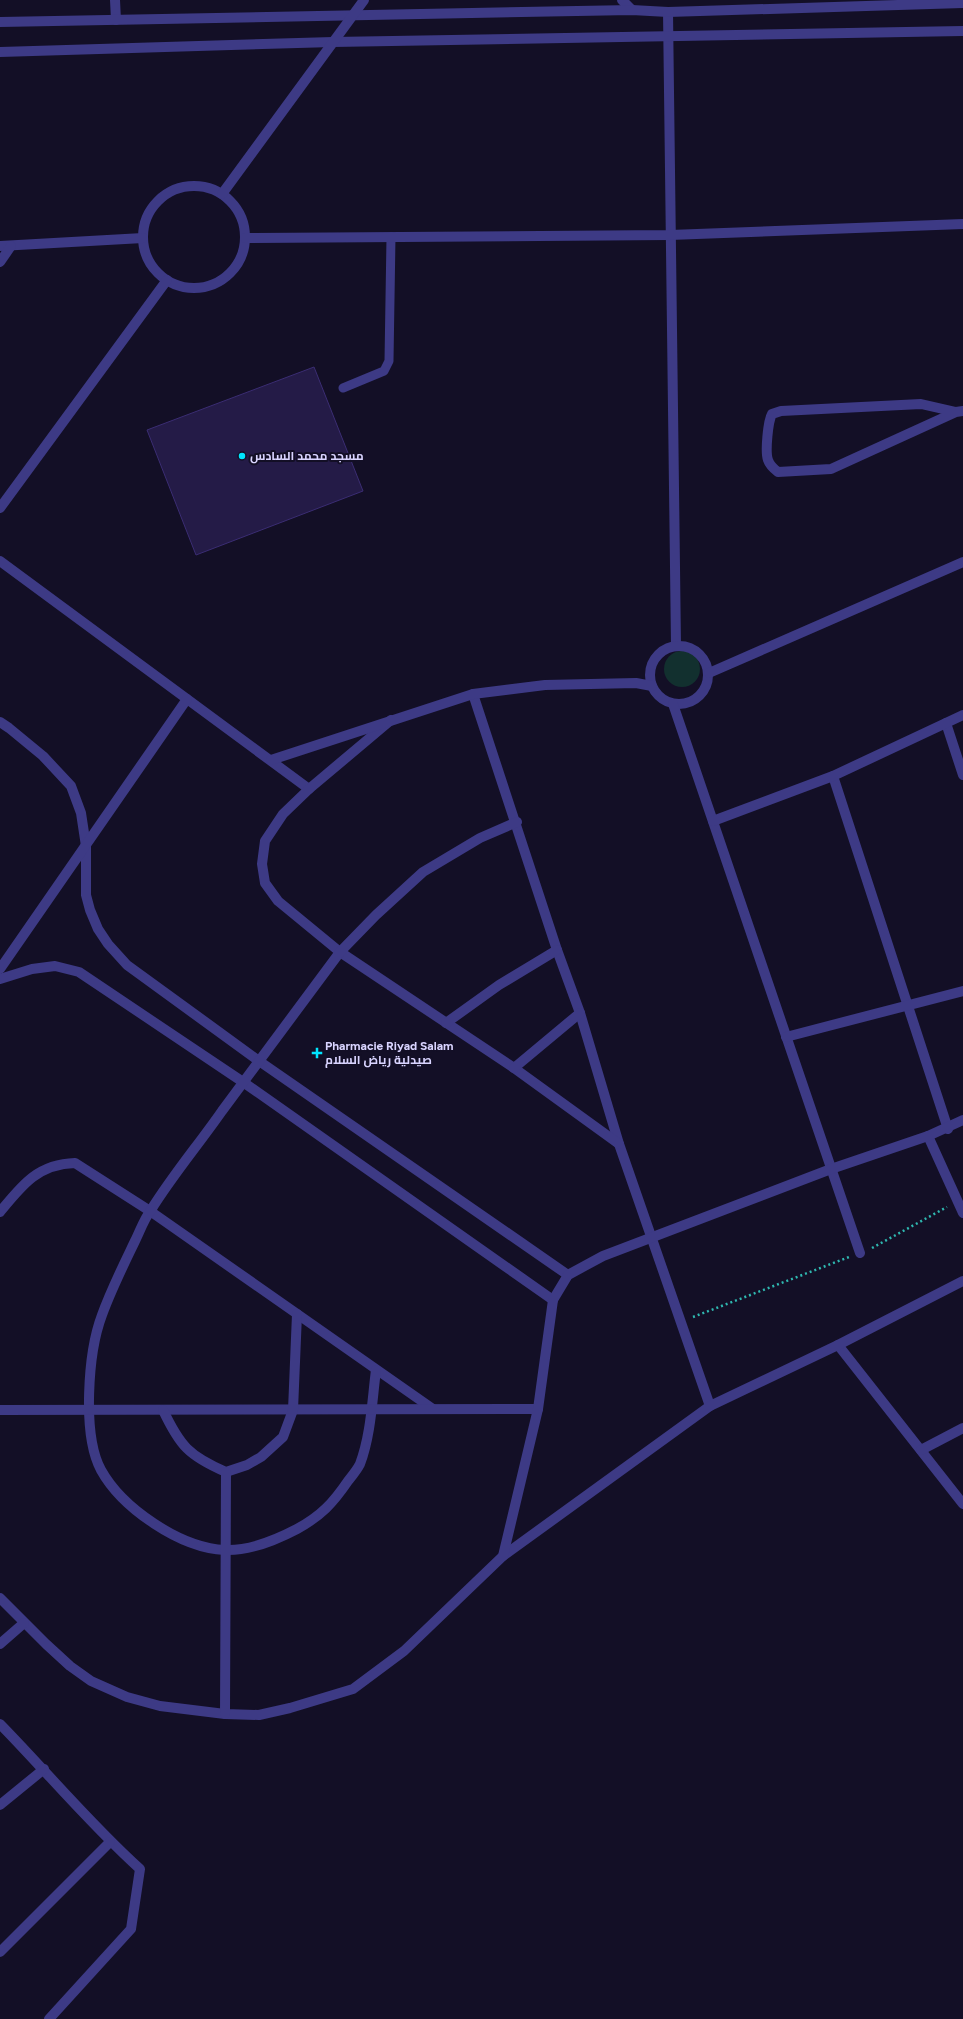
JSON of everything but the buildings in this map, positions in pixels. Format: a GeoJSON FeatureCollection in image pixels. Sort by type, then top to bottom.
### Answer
{"type":"FeatureCollection","features":[{"type":"Feature","properties":{"kind":"street"},"geometry":{"type":"LineString","coordinates":[[115,0],[116,20]]}},
{"type":"Feature","properties":{"kind":"street"},"geometry":{"type":"LineString","coordinates":[[222,194],[364,0]]}},
{"type":"Feature","properties":{"kind":"street"},"geometry":{"type":"LineString","coordinates":[[622,0],[632,10]]}},
{"type":"Feature","properties":{"kind":"street"},"geometry":{"type":"LineString","coordinates":[[0,22],[632,10],[668,12],[963,3]]}},
{"type":"Feature","properties":{"kind":"street"},"geometry":{"type":"LineString","coordinates":[[668,12],[676,646]]}},
{"type":"Feature","properties":{"kind":"street"},"geometry":{"type":"LineString","coordinates":[[0,52],[333,42],[963,31]]}},
{"type":"Feature","properties":{"kind":"street"},"geometry":{"type":"LineString","coordinates":[[192,186],[207,188],[222,194],[235,206],[243,221],[245,238],[243,253],[235,267],[225,278],[211,285],[196,288],[181,286],[167,280],[154,269],[146,254],[143,238],[145,223],[152,208],[163,197],[176,189],[192,186]]}},
{"type":"Feature","properties":{"kind":"street"},"geometry":{"type":"LineString","coordinates":[[245,238],[670,235],[963,224]]}},
{"type":"Feature","properties":{"kind":"street"},"geometry":{"type":"LineString","coordinates":[[0,246],[143,238]]}},
{"type":"Feature","properties":{"kind":"street"},"geometry":{"type":"LineString","coordinates":[[0,262],[11,246]]}},
{"type":"Feature","properties":{"kind":"street"},"geometry":{"type":"LineString","coordinates":[[0,508],[167,280]]}},
{"type":"Feature","properties":{"kind":"street"},"geometry":{"type":"LineString","coordinates":[[921,404],[960,412],[831,469],[778,472],[772,467],[768,460],[768,420],[772,414],[781,411],[921,404]]}},
{"type":"Feature","properties":{"kind":"street"},"geometry":{"type":"LineString","coordinates":[[0,561],[309,789]]}},
{"type":"Feature","properties":{"kind":"street"},"geometry":{"type":"LineString","coordinates":[[709,673],[963,562]]}},
{"type":"Feature","properties":{"kind":"street"},"geometry":{"type":"LineString","coordinates":[[676,646],[686,646],[695,650],[702,656],[709,673],[704,690],[699,697],[691,702],[673,704],[660,698],[652,686],[649,676],[654,660],[666,648],[676,646]]}},
{"type":"Feature","properties":{"kind":"street"},"geometry":{"type":"LineString","coordinates":[[271,760],[473,694],[545,685],[636,683],[652,686]]}},
{"type":"Feature","properties":{"kind":"street"},"geometry":{"type":"LineString","coordinates":[[473,694],[557,950],[580,1013],[619,1144],[710,1406]]}},
{"type":"Feature","properties":{"kind":"street"},"geometry":{"type":"LineString","coordinates":[[0,969],[187,699]]}},
{"type":"Feature","properties":{"kind":"street"},"geometry":{"type":"LineString","coordinates":[[673,704],[860,1253]]}},
{"type":"Feature","properties":{"kind":"street"},"geometry":{"type":"LineString","coordinates":[[713,821],[833,776],[963,715]]}},
{"type":"Feature","properties":{"kind":"street"},"geometry":{"type":"LineString","coordinates":[[391,720],[309,789],[283,814],[265,841],[262,864],[265,883],[278,901],[340,952],[514,1068],[619,1144]]}},
{"type":"Feature","properties":{"kind":"street"},"geometry":{"type":"LineString","coordinates":[[0,722],[43,756],[71,786],[81,813],[86,846],[86,895],[98,929],[108,944],[128,965],[259,1061],[568,1275]]}},
{"type":"Feature","properties":{"kind":"street"},"geometry":{"type":"LineString","coordinates":[[946,723],[963,774]]}},
{"type":"Feature","properties":{"kind":"street"},"geometry":{"type":"LineString","coordinates":[[833,776],[948,1129]]}},
{"type":"Feature","properties":{"kind":"street"},"geometry":{"type":"LineString","coordinates":[[376,1370],[367,1439],[359,1467],[334,1501],[316,1518],[279,1539],[246,1548],[225,1550],[201,1545],[164,1530],[145,1518],[127,1502],[101,1470],[96,1456],[89,1427],[88,1410],[91,1370],[96,1334],[116,1278],[150,1211],[243,1082],[340,952],[376,915],[423,872],[480,838],[516,822]]}},
{"type":"Feature","properties":{"kind":"street"},"geometry":{"type":"LineString","coordinates":[[446,1023],[498,984],[557,950]]}},
{"type":"Feature","properties":{"kind":"street"},"geometry":{"type":"LineString","coordinates":[[0,979],[32,969],[55,966],[79,972],[243,1082],[552,1300]]}},
{"type":"Feature","properties":{"kind":"street"},"geometry":{"type":"LineString","coordinates":[[786,1037],[963,991]]}},
{"type":"Feature","properties":{"kind":"street"},"geometry":{"type":"LineString","coordinates":[[514,1068],[580,1013]]}},
{"type":"Feature","properties":{"kind":"street"},"geometry":{"type":"LineString","coordinates":[[503,1556],[538,1409],[552,1300],[568,1275],[603,1256],[651,1237],[831,1169],[948,1129],[963,1120]]}},
{"type":"Feature","properties":{"kind":"street"},"geometry":{"type":"LineString","coordinates":[[928,1136],[963,1213]]}},
{"type":"Feature","properties":{"kind":"street"},"geometry":{"type":"LineString","coordinates":[[0,1212],[33,1176],[48,1167],[61,1163],[75,1163],[150,1211],[433,1409]]}},
{"type":"Feature","properties":{"kind":"street"},"geometry":{"type":"LineString","coordinates":[[0,1598],[24,1623],[70,1666],[91,1681],[127,1697],[160,1706],[224,1714],[266,1713],[313,1702],[353,1689],[404,1651],[503,1556],[710,1406],[838,1345],[963,1281]]}},
{"type":"Feature","properties":{"kind":"street"},"geometry":{"type":"LineString","coordinates":[[163,1410],[173,1432],[193,1456],[226,1472],[247,1465],[262,1457],[282,1437],[293,1410],[297,1314]]}},
{"type":"Feature","properties":{"kind":"street"},"geometry":{"type":"LineString","coordinates":[[838,1345],[963,1504]]}},
{"type":"Feature","properties":{"kind":"street"},"geometry":{"type":"LineString","coordinates":[[0,1410],[538,1409]]}},
{"type":"Feature","properties":{"kind":"street"},"geometry":{"type":"LineString","coordinates":[[921,1450],[963,1428]]}},
{"type":"Feature","properties":{"kind":"street"},"geometry":{"type":"LineString","coordinates":[[224,1714],[226,1472]]}},
{"type":"Feature","properties":{"kind":"street"},"geometry":{"type":"LineString","coordinates":[[0,1644],[24,1623]]}},
{"type":"Feature","properties":{"kind":"street"},"geometry":{"type":"LineString","coordinates":[[0,1724],[44,1769],[110,1842],[140,1869],[132,1929],[49,2019]]}},
{"type":"Feature","properties":{"kind":"street"},"geometry":{"type":"LineString","coordinates":[[0,1805],[44,1769]]}},
{"type":"Feature","properties":{"kind":"street"},"geometry":{"type":"LineString","coordinates":[[0,1952],[110,1842]]}},
{"type":"Feature","properties":{"kind":"lane"},"geometry":{"type":"LineString","coordinates":[[342,388],[384,370],[389,361],[391,237]]}},
{"type":"Feature","properties":{"kind":"path"},"geometry":{"type":"LineString","coordinates":[[681,1321],[860,1253],[958,1202]]}},
{"type":"Feature","properties":{"kind":"green space"},"geometry":{"type":"Polygon","coordinates":[[[686,651],[695,656],[699,662],[699,676],[695,682],[686,687],[678,687],[669,682],[665,676],[664,665],[669,656],[675,652],[686,651]]]}},
{"type":"Feature","properties":{"kind":"place","name":"مسجد محمد السادس"},"geometry":{"type":"Point","coordinates":[242,456]}},
{"type":"Feature","properties":{"kind":"place","name":"Pharmacie Riyad Salam صيدلية رياض السلام"},"geometry":{"type":"Point","coordinates":[317,1053]}}]}
